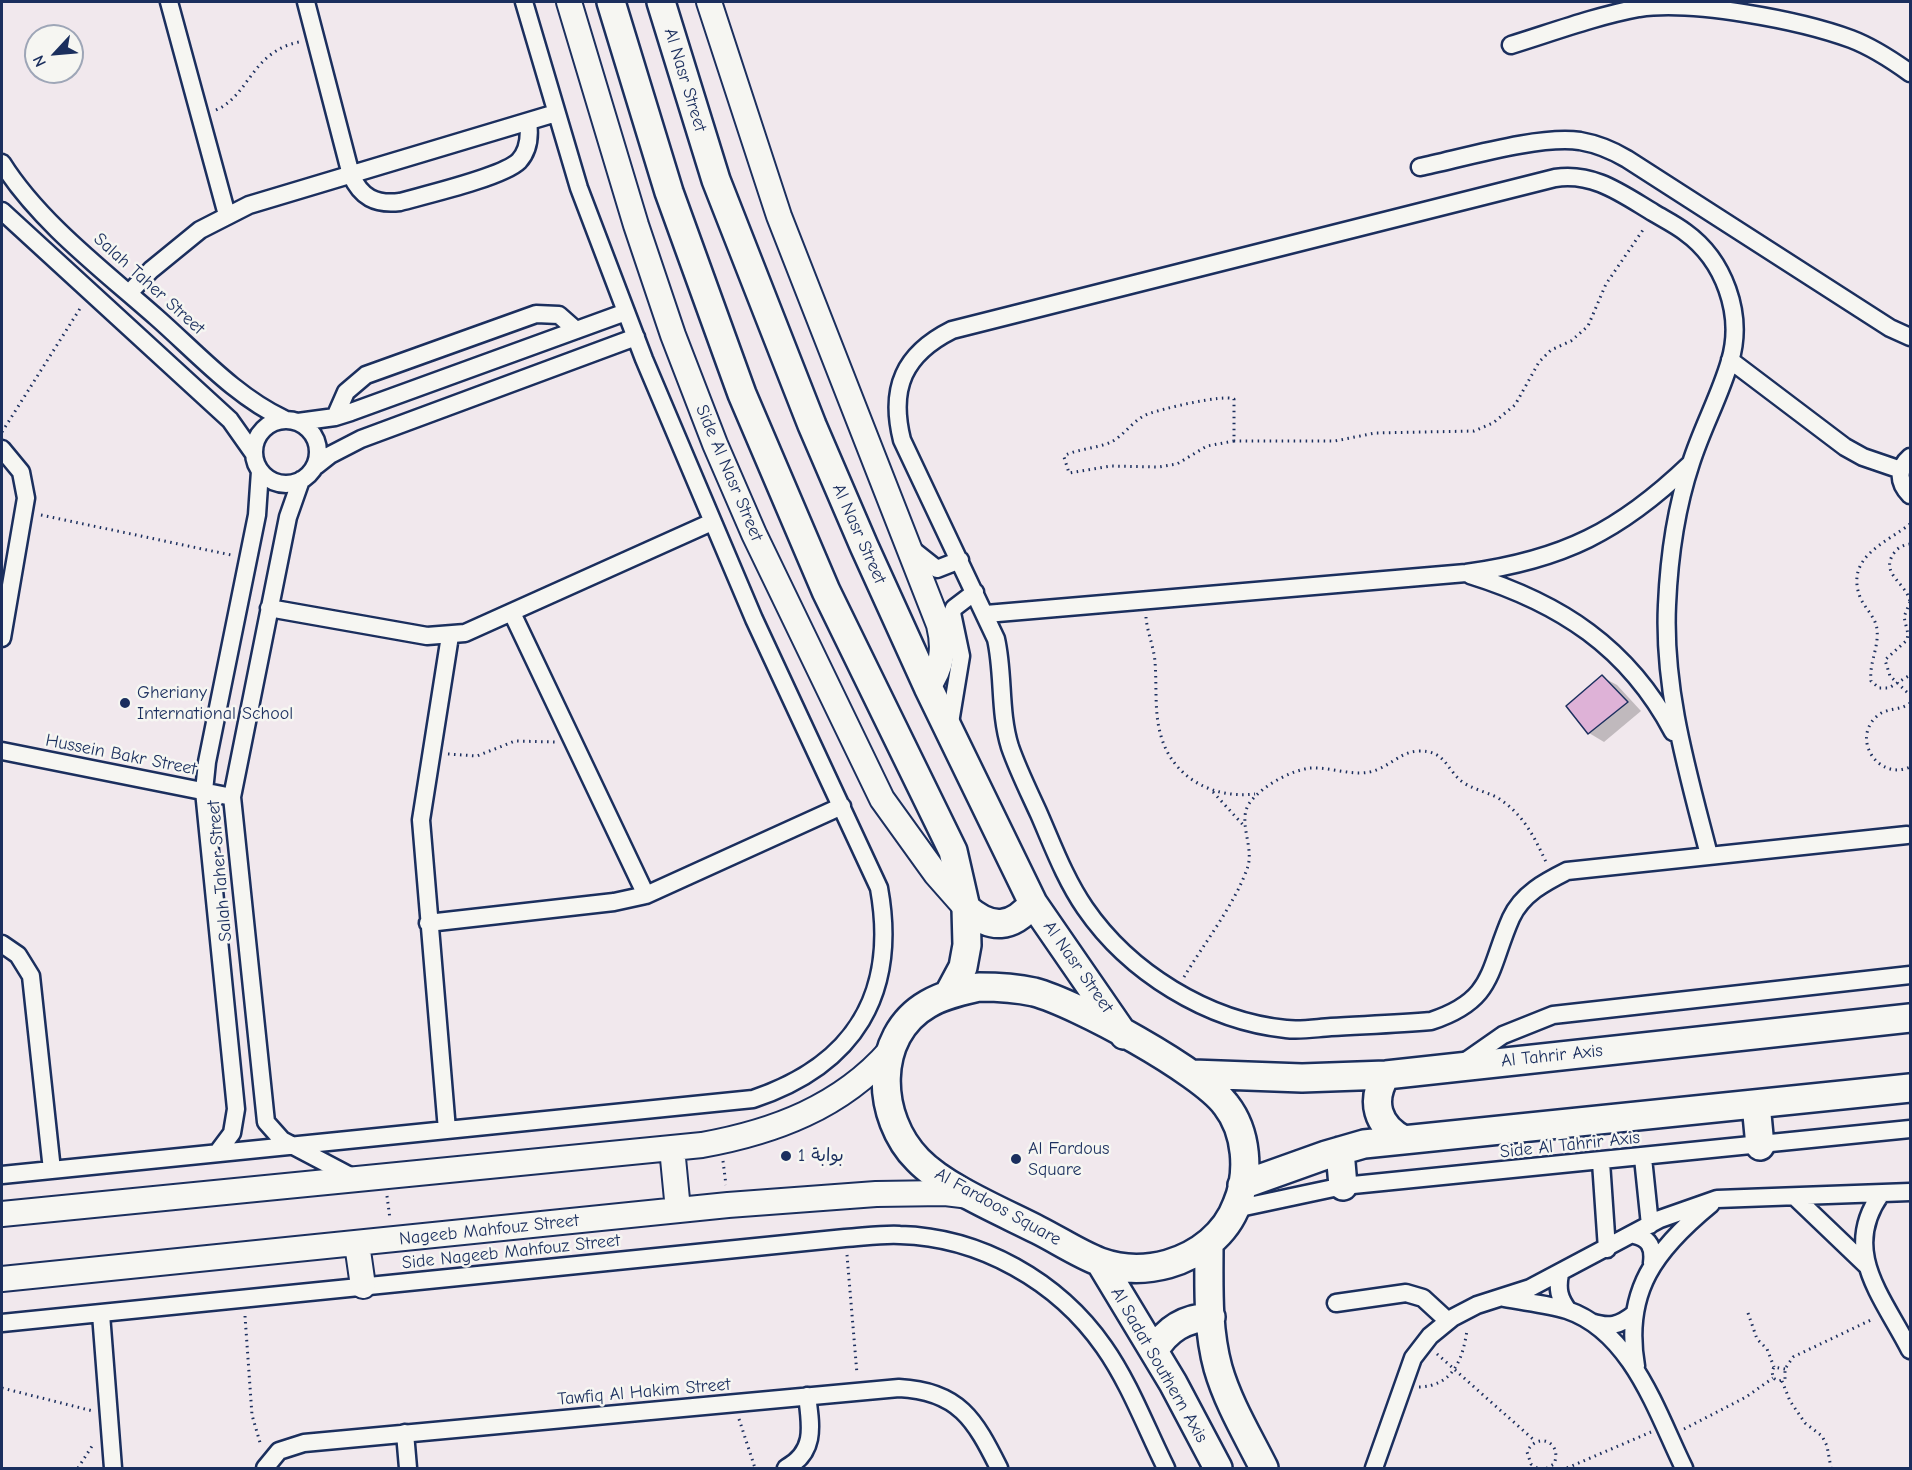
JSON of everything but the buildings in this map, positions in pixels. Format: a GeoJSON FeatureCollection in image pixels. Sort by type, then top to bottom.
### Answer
{"type":"FeatureCollection","features":[{"type":"Feature","properties":{"kind":"main road"},"geometry":{"type":"LineString","coordinates":[[611,2],[666,182],[742,394],[826,591],[871,688],[944,827],[956,860],[966,908],[967,945],[963,967],[948,995]]}},
{"type":"Feature","properties":{"kind":"main road","name":"Al Nasr Street"},"geometry":{"type":"LineString","coordinates":[[661,2],[716,180],[754,280],[812,425],[928,687],[1033,903],[1124,1035]]}},
{"type":"Feature","properties":{"kind":"main road"},"geometry":{"type":"LineString","coordinates":[[966,908],[978,919],[993,924],[1009,923],[1023,915],[1033,903]]}},
{"type":"Feature","properties":{"kind":"main road","name":"Al Fardoos Square"},"geometry":{"type":"LineString","coordinates":[[980,987],[1035,993],[1078,1010],[1124,1035],[1193,1074],[1220,1097],[1238,1127],[1244,1149],[1239,1197],[1229,1222],[1209,1244],[1184,1260],[1155,1268],[1126,1269],[1100,1262],[937,1175],[918,1161],[903,1143],[892,1121],[887,1099],[886,1075],[890,1051],[905,1022],[927,1004],[948,995],[980,987]]}},
{"type":"Feature","properties":{"kind":"main road","name":"Al Tahrir Axis"},"geometry":{"type":"LineString","coordinates":[[1193,1074],[1302,1078],[1386,1075],[1911,1018]]}},
{"type":"Feature","properties":{"kind":"main road"},"geometry":{"type":"LineString","coordinates":[[1386,1075],[1376,1099],[1377,1112],[1383,1124],[1392,1134],[1404,1140]]}},
{"type":"Feature","properties":{"kind":"main road"},"geometry":{"type":"LineString","coordinates":[[1239,1197],[1340,1151],[1364,1144],[1911,1088]]}},
{"type":"Feature","properties":{"kind":"main road"},"geometry":{"type":"LineString","coordinates":[[1756,1104],[1760,1146]]}},
{"type":"Feature","properties":{"kind":"main road"},"geometry":{"type":"LineString","coordinates":[[1340,1151],[1343,1186]]}},
{"type":"Feature","properties":{"kind":"main road"},"geometry":{"type":"LineString","coordinates":[[1209,1244],[1214,1352],[1224,1384],[1264,1468]]}},
{"type":"Feature","properties":{"kind":"main road","name":"Al Sadat Southern Axis"},"geometry":{"type":"LineString","coordinates":[[1100,1262],[1154,1352],[1218,1468]]}},
{"type":"Feature","properties":{"kind":"main road"},"geometry":{"type":"LineString","coordinates":[[1154,1352],[1173,1328],[1191,1320],[1211,1317]]}},
{"type":"Feature","properties":{"kind":"street"},"geometry":{"type":"LineString","coordinates":[[169,2],[227,215]]}},
{"type":"Feature","properties":{"kind":"street"},"geometry":{"type":"LineString","coordinates":[[306,2],[351,175],[357,189],[369,200],[384,204],[400,202],[509,169],[520,160],[527,148],[530,135],[528,122]]}},
{"type":"Feature","properties":{"kind":"street"},"geometry":{"type":"LineString","coordinates":[[2,1175],[753,1099],[782,1089],[824,1063],[852,1034],[868,1008],[879,979],[885,948],[884,917],[879,888],[712,522],[636,337],[579,188],[524,2]]}},
{"type":"Feature","properties":{"kind":"street","name":"Side Al Nasr Street"},"geometry":{"type":"LineString","coordinates":[[569,2],[619,170],[673,335],[715,444],[754,534],[882,800],[928,865],[966,908]]}},
{"type":"Feature","properties":{"kind":"street"},"geometry":{"type":"LineString","coordinates":[[710,2],[779,216],[942,638],[940,664],[928,687]]}},
{"type":"Feature","properties":{"kind":"street"},"geometry":{"type":"LineString","coordinates":[[1511,45],[1639,8],[1680,5],[1738,7],[1851,39],[1911,73]]}},
{"type":"Feature","properties":{"kind":"street"},"geometry":{"type":"LineString","coordinates":[[129,293],[174,250],[200,230],[249,205],[556,113]]}},
{"type":"Feature","properties":{"kind":"street"},"geometry":{"type":"LineString","coordinates":[[1420,167],[1546,141],[1579,141],[1596,144],[1627,159],[1890,328],[1911,337]]}},
{"type":"Feature","properties":{"kind":"street","name":"Salah Taher Street"},"geometry":{"type":"LineString","coordinates":[[2,163],[40,211],[242,394],[291,420]]}},
{"type":"Feature","properties":{"kind":"street"},"geometry":{"type":"LineString","coordinates":[[1709,855],[1673,703],[1668,655],[1667,606],[1675,529],[1691,463],[1730,360],[1734,319],[1724,279],[1701,245],[1685,231],[1601,182],[1571,175],[1555,177],[952,330],[932,340],[909,365],[897,396],[896,418],[902,440],[986,614],[1001,661],[1004,719],[1010,746],[1064,873],[1085,908],[1111,940],[1140,967],[1175,991],[1209,1008],[1248,1022],[1287,1029],[1431,1021],[1452,1014],[1470,1002],[1484,986],[1495,967],[1512,916],[1526,897],[1567,871],[1909,835]]}},
{"type":"Feature","properties":{"kind":"street"},"geometry":{"type":"LineString","coordinates":[[2,211],[230,420],[254,454],[261,471],[275,482],[293,483],[302,480],[330,455],[362,439],[636,337]]}},
{"type":"Feature","properties":{"kind":"street"},"geometry":{"type":"LineString","coordinates":[[254,454],[262,430],[291,420],[335,417],[626,312]]}},
{"type":"Feature","properties":{"kind":"street"},"geometry":{"type":"LineString","coordinates":[[335,417],[346,392],[366,375],[536,314],[559,315],[569,321],[576,330]]}},
{"type":"Feature","properties":{"kind":"street"},"geometry":{"type":"LineString","coordinates":[[525,349],[536,374]]}},
{"type":"Feature","properties":{"kind":"street"},"geometry":{"type":"LineString","coordinates":[[1730,360],[1845,447],[1872,461],[1906,464],[1902,484],[1911,495]]}},
{"type":"Feature","properties":{"kind":"street"},"geometry":{"type":"LineString","coordinates":[[291,420],[308,427],[318,445],[316,466]]}},
{"type":"Feature","properties":{"kind":"street"},"geometry":{"type":"LineString","coordinates":[[2,449],[21,472],[26,498],[25,511],[9,556],[2,638]]}},
{"type":"Feature","properties":{"kind":"street"},"geometry":{"type":"LineString","coordinates":[[986,614],[1466,573],[1529,562],[1589,540],[1626,519],[1660,493],[1691,463]]}},
{"type":"Feature","properties":{"kind":"street","name":"Salah Taher Street"},"geometry":{"type":"LineString","coordinates":[[217,1153],[232,1133],[236,1109],[204,791],[207,762],[258,515],[261,471]]}},
{"type":"Feature","properties":{"kind":"street","name":"Salah Taher Street"},"geometry":{"type":"LineString","coordinates":[[302,480],[289,510],[232,797],[263,1110],[273,1132],[356,1179]]}},
{"type":"Feature","properties":{"kind":"street"},"geometry":{"type":"LineString","coordinates":[[269,608],[427,636],[450,636],[480,628],[712,522]]}},
{"type":"Feature","properties":{"kind":"street"},"geometry":{"type":"LineString","coordinates":[[908,545],[929,566],[937,569],[960,560]]}},
{"type":"Feature","properties":{"kind":"street"},"geometry":{"type":"LineString","coordinates":[[1466,573],[1544,602],[1579,624],[1611,650],[1639,680],[1663,714],[1683,750]]}},
{"type":"Feature","properties":{"kind":"street"},"geometry":{"type":"LineString","coordinates":[[949,730],[961,656],[952,613],[954,608],[975,592]]}},
{"type":"Feature","properties":{"kind":"street"},"geometry":{"type":"LineString","coordinates":[[512,613],[646,895]]}},
{"type":"Feature","properties":{"kind":"street"},"geometry":{"type":"LineString","coordinates":[[447,1130],[421,820],[450,636]]}},
{"type":"Feature","properties":{"kind":"street","name":"Hussein Bakr Street"},"geometry":{"type":"LineString","coordinates":[[2,751],[232,797]]}},
{"type":"Feature","properties":{"kind":"street"},"geometry":{"type":"LineString","coordinates":[[428,923],[614,902],[646,895],[842,806]]}},
{"type":"Feature","properties":{"kind":"street"},"geometry":{"type":"LineString","coordinates":[[2,944],[18,955],[31,976],[52,1170]]}},
{"type":"Feature","properties":{"kind":"street"},"geometry":{"type":"LineString","coordinates":[[1459,1066],[1503,1035],[1553,1014],[1902,976],[1911,959]]}},
{"type":"Feature","properties":{"kind":"street"},"geometry":{"type":"LineString","coordinates":[[2,1214],[722,1142],[778,1127],[812,1112],[843,1094],[871,1072],[890,1051]]}},
{"type":"Feature","properties":{"kind":"street","name":"Side Al Tahrir Axis"},"geometry":{"type":"LineString","coordinates":[[1239,1197],[1643,1158],[1911,1129]]}},
{"type":"Feature","properties":{"kind":"street"},"geometry":{"type":"LineString","coordinates":[[672,1148],[678,1210]]}},
{"type":"Feature","properties":{"kind":"street"},"geometry":{"type":"LineString","coordinates":[[1643,1158],[1650,1225]]}},
{"type":"Feature","properties":{"kind":"street"},"geometry":{"type":"LineString","coordinates":[[1601,1162],[1607,1249]]}},
{"type":"Feature","properties":{"kind":"street"},"geometry":{"type":"LineString","coordinates":[[1374,1468],[1413,1358],[1448,1321],[1469,1309],[1504,1298],[1560,1274],[1650,1225],[1688,1207],[1717,1199],[1796,1198],[1911,1192]]}},
{"type":"Feature","properties":{"kind":"street","name":"Nageeb Mahfouz Street"},"geometry":{"type":"LineString","coordinates":[[2,1279],[392,1241],[728,1204],[905,1193],[945,1193],[976,1197]]}},
{"type":"Feature","properties":{"kind":"street"},"geometry":{"type":"LineString","coordinates":[[1881,1194],[1870,1209],[1863,1227],[1862,1246],[1866,1265],[1911,1350]]}},
{"type":"Feature","properties":{"kind":"street"},"geometry":{"type":"LineString","coordinates":[[1796,1198],[1866,1265]]}},
{"type":"Feature","properties":{"kind":"street"},"geometry":{"type":"LineString","coordinates":[[1652,1263],[1677,1232],[1717,1199]]}},
{"type":"Feature","properties":{"kind":"street","name":"Side Nageeb Mahfouz Street"},"geometry":{"type":"LineString","coordinates":[[2,1323],[899,1234],[930,1238],[991,1255],[1019,1269],[1066,1304],[1104,1347],[1119,1372],[1166,1468]]}},
{"type":"Feature","properties":{"kind":"street"},"geometry":{"type":"LineString","coordinates":[[1634,1235],[1643,1237],[1650,1244],[1654,1253],[1634,1314],[1632,1344],[1637,1373]]}},
{"type":"Feature","properties":{"kind":"street"},"geometry":{"type":"LineString","coordinates":[[357,1244],[363,1286]]}},
{"type":"Feature","properties":{"kind":"street"},"geometry":{"type":"LineString","coordinates":[[1560,1274],[1559,1293],[1568,1310]]}},
{"type":"Feature","properties":{"kind":"street"},"geometry":{"type":"LineString","coordinates":[[1336,1303],[1406,1293],[1423,1298],[1448,1321]]}},
{"type":"Feature","properties":{"kind":"street"},"geometry":{"type":"LineString","coordinates":[[1504,1298],[1568,1310],[1605,1327],[1621,1324],[1634,1314]]}},
{"type":"Feature","properties":{"kind":"street"},"geometry":{"type":"LineString","coordinates":[[100,1314],[113,1468]]}},
{"type":"Feature","properties":{"kind":"street"},"geometry":{"type":"LineString","coordinates":[[1590,1322],[1616,1345],[1637,1373],[1684,1468]]}},
{"type":"Feature","properties":{"kind":"street","name":"Tawfiq Al Hakim Street"},"geometry":{"type":"LineString","coordinates":[[268,1464],[291,1445],[909,1388],[939,1395],[957,1405],[971,1419],[999,1468]]}},
{"type":"Feature","properties":{"kind":"street"},"geometry":{"type":"LineString","coordinates":[[786,1468],[797,1462],[810,1442],[807,1396]]}},
{"type":"Feature","properties":{"kind":"street"},"geometry":{"type":"LineString","coordinates":[[405,1433],[408,1468]]}},
{"type":"Feature","properties":{"kind":"path"},"geometry":{"type":"LineString","coordinates":[[200,116],[226,105],[260,64],[274,51],[292,43],[315,38]]}},
{"type":"Feature","properties":{"kind":"path"},"geometry":{"type":"LineString","coordinates":[[1234,441],[1234,399],[1228,396],[1214,397],[1147,414],[1111,442],[1095,449],[1067,453],[1064,457],[1069,473],[1111,466],[1159,467],[1177,464],[1207,446],[1234,441],[1335,441],[1375,433],[1474,430],[1494,423],[1515,405],[1539,362],[1551,350],[1572,341],[1588,326],[1606,284],[1654,213]]}},
{"type":"Feature","properties":{"kind":"path"},"geometry":{"type":"LineString","coordinates":[[2,432],[91,292]]}},
{"type":"Feature","properties":{"kind":"path"},"geometry":{"type":"LineString","coordinates":[[25,511],[248,559]]}},
{"type":"Feature","properties":{"kind":"path"},"geometry":{"type":"LineString","coordinates":[[1911,524],[1873,548],[1866,556],[1858,575],[1860,595],[1877,629],[1870,670],[1871,681],[1879,688],[1890,688],[1911,675]]}},
{"type":"Feature","properties":{"kind":"path"},"geometry":{"type":"LineString","coordinates":[[1911,544],[1895,550],[1890,560],[1890,570],[1895,580],[1909,594],[1910,603],[1904,617],[1907,640],[1885,660],[1890,676],[1911,695]]}},
{"type":"Feature","properties":{"kind":"path"},"geometry":{"type":"LineString","coordinates":[[1144,601],[1147,632],[1155,658],[1161,735],[1177,766],[1190,779],[1213,790],[1239,796],[1257,794]]}},
{"type":"Feature","properties":{"kind":"path"},"geometry":{"type":"LineString","coordinates":[[1911,703],[1884,711],[1875,717],[1866,738],[1874,759],[1883,766],[1894,770],[1911,767]]}},
{"type":"Feature","properties":{"kind":"path"},"geometry":{"type":"LineString","coordinates":[[430,752],[477,756],[515,741],[546,743],[570,735]]}},
{"type":"Feature","properties":{"kind":"path"},"geometry":{"type":"LineString","coordinates":[[1175,991],[1243,880],[1251,850],[1244,816],[1248,803],[1257,794],[1289,774],[1310,768],[1362,773],[1390,765],[1402,755],[1418,751],[1433,753],[1447,762],[1464,783],[1496,797],[1515,810],[1529,827],[1554,878]]}},
{"type":"Feature","properties":{"kind":"path"},"geometry":{"type":"LineString","coordinates":[[1213,790],[1246,828]]}},
{"type":"Feature","properties":{"kind":"path"},"geometry":{"type":"LineString","coordinates":[[722,1142],[728,1204]]}},
{"type":"Feature","properties":{"kind":"path"},"geometry":{"type":"LineString","coordinates":[[386,1176],[392,1241]]}},
{"type":"Feature","properties":{"kind":"path"},"geometry":{"type":"LineString","coordinates":[[845,1238],[858,1391]]}},
{"type":"Feature","properties":{"kind":"path"},"geometry":{"type":"LineString","coordinates":[[243,1299],[252,1416],[268,1464]]}},
{"type":"Feature","properties":{"kind":"path"},"geometry":{"type":"LineString","coordinates":[[1402,1388],[1437,1384],[1455,1370],[1462,1358],[1469,1309]]}},
{"type":"Feature","properties":{"kind":"path"},"geometry":{"type":"LineString","coordinates":[[1782,1381],[1787,1376],[1785,1369],[1793,1357],[1890,1311]]}},
{"type":"Feature","properties":{"kind":"path"},"geometry":{"type":"LineString","coordinates":[[1567,1468],[1666,1432],[1746,1397],[1773,1378],[1774,1367],[1767,1349],[1757,1339],[1748,1313]]}},
{"type":"Feature","properties":{"kind":"path"},"geometry":{"type":"LineString","coordinates":[[1425,1343],[1535,1441]]}},
{"type":"Feature","properties":{"kind":"path"},"geometry":{"type":"LineString","coordinates":[[1774,1367],[1785,1369]]}},
{"type":"Feature","properties":{"kind":"path"},"geometry":{"type":"LineString","coordinates":[[1773,1378],[1782,1381],[1790,1401],[1805,1423],[1822,1436],[1827,1446],[1831,1468]]}},
{"type":"Feature","properties":{"kind":"path"},"geometry":{"type":"LineString","coordinates":[[2,1388],[109,1421],[78,1468]]}},
{"type":"Feature","properties":{"kind":"path"},"geometry":{"type":"LineString","coordinates":[[734,1403],[755,1468]]}},
{"type":"Feature","properties":{"kind":"path"},"geometry":{"type":"LineString","coordinates":[[1537,1468],[1527,1458],[1527,1452],[1535,1441],[1542,1439],[1554,1445],[1557,1458],[1548,1468]]}},
{"type":"Feature","properties":{"kind":"place","name":"Gheriany International School"},"geometry":{"type":"Point","coordinates":[125,703]}},
{"type":"Feature","properties":{"kind":"place","name":"بوابة 1"},"geometry":{"type":"Point","coordinates":[786,1156]}},
{"type":"Feature","properties":{"kind":"place","name":"Al Fardous Square"},"geometry":{"type":"Point","coordinates":[1016,1159]}}]}
